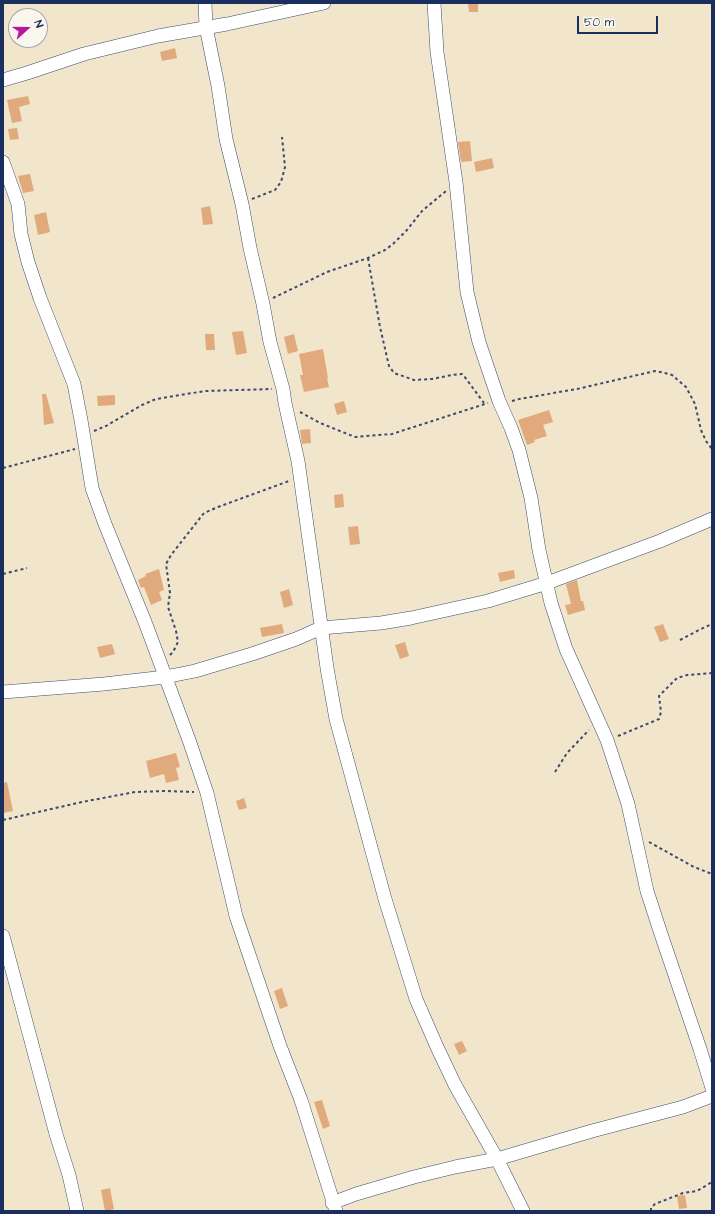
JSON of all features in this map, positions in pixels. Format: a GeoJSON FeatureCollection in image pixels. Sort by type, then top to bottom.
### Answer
{"type":"FeatureCollection","features":[{"type":"Feature","properties":{"kind":"street"},"geometry":{"type":"LineString","coordinates":[[205,3],[206,27],[218,86],[226,139],[242,204],[270,342],[283,388],[301,477],[321,628],[336,719],[385,899],[416,999],[455,1085],[497,1159],[523,1211]]}},
{"type":"Feature","properties":{"kind":"street"},"geometry":{"type":"LineString","coordinates":[[3,80],[84,54],[158,36],[324,3]]}},
{"type":"Feature","properties":{"kind":"street"},"geometry":{"type":"LineString","coordinates":[[434,3],[437,52],[456,182],[467,292],[479,342],[499,401],[511,428],[520,457],[531,498],[539,550],[551,603],[566,649],[607,740],[628,804],[650,898],[712,1088]]}},
{"type":"Feature","properties":{"kind":"street"},"geometry":{"type":"LineString","coordinates":[[3,162],[18,204],[21,234],[28,262],[40,298],[74,384],[85,440],[92,488],[102,517],[145,622],[207,793],[236,916],[313,1136],[334,1207],[356,1194],[414,1177],[497,1159],[592,1131],[683,1107],[712,1096]]}},
{"type":"Feature","properties":{"kind":"street"},"geometry":{"type":"LineString","coordinates":[[3,692],[104,684],[163,670],[195,671],[296,639],[321,628],[381,623],[434,614],[488,601],[547,583],[660,542],[712,519]]}},
{"type":"Feature","properties":{"kind":"street"},"geometry":{"type":"LineString","coordinates":[[3,936],[56,1134],[69,1175],[77,1211]]}},
{"type":"Feature","properties":{"kind":"path"},"geometry":{"type":"LineString","coordinates":[[242,204],[274,190],[281,182],[285,167],[282,137]]}},
{"type":"Feature","properties":{"kind":"path"},"geometry":{"type":"LineString","coordinates":[[263,304],[327,272],[368,258],[385,250],[394,244],[422,211],[456,182]]}},
{"type":"Feature","properties":{"kind":"path"},"geometry":{"type":"LineString","coordinates":[[368,258],[389,366],[394,373],[414,380],[432,379],[462,374],[484,403]]}},
{"type":"Feature","properties":{"kind":"path"},"geometry":{"type":"LineString","coordinates":[[285,403],[320,423],[355,437],[392,434],[484,403],[499,401],[504,403],[577,389],[654,371],[672,375],[686,387],[695,404],[706,440],[712,449]]}},
{"type":"Feature","properties":{"kind":"path"},"geometry":{"type":"LineString","coordinates":[[3,468],[85,440],[142,405],[156,399],[205,391],[283,388]]}},
{"type":"Feature","properties":{"kind":"path"},"geometry":{"type":"LineString","coordinates":[[163,670],[178,642],[168,607],[170,593],[166,564],[171,555],[204,513],[301,477]]}},
{"type":"Feature","properties":{"kind":"path"},"geometry":{"type":"LineString","coordinates":[[3,574],[26,568]]}},
{"type":"Feature","properties":{"kind":"path"},"geometry":{"type":"LineString","coordinates":[[680,640],[712,624]]}},
{"type":"Feature","properties":{"kind":"path"},"geometry":{"type":"LineString","coordinates":[[607,740],[659,719],[661,712],[659,696],[677,678],[687,675],[712,673]]}},
{"type":"Feature","properties":{"kind":"path"},"geometry":{"type":"LineString","coordinates":[[555,772],[567,753],[599,721]]}},
{"type":"Feature","properties":{"kind":"path"},"geometry":{"type":"LineString","coordinates":[[3,820],[82,802],[135,792],[165,791],[207,793]]}},
{"type":"Feature","properties":{"kind":"path"},"geometry":{"type":"LineString","coordinates":[[635,834],[694,867],[712,874]]}},
{"type":"Feature","properties":{"kind":"path"},"geometry":{"type":"LineString","coordinates":[[651,1211],[651,1208],[655,1204],[683,1193],[697,1191],[712,1182]]}},
{"type":"Feature","properties":{"kind":"building"},"geometry":{"type":"Polygon","coordinates":[[[468,3],[478,3],[478,12],[469,12],[468,3]]]}},
{"type":"Feature","properties":{"kind":"building"},"geometry":{"type":"Polygon","coordinates":[[[175,48],[177,58],[162,61],[160,52],[175,48]]]}},
{"type":"Feature","properties":{"kind":"building"},"geometry":{"type":"Polygon","coordinates":[[[28,96],[30,104],[19,107],[22,121],[12,123],[7,100],[28,96]]]}},
{"type":"Feature","properties":{"kind":"building"},"geometry":{"type":"Polygon","coordinates":[[[17,128],[19,139],[10,140],[8,129],[17,128]]]}},
{"type":"Feature","properties":{"kind":"building"},"geometry":{"type":"Polygon","coordinates":[[[470,141],[472,161],[461,162],[458,142],[470,141]]]}},
{"type":"Feature","properties":{"kind":"building"},"geometry":{"type":"Polygon","coordinates":[[[492,158],[494,168],[476,172],[474,162],[492,158]]]}},
{"type":"Feature","properties":{"kind":"building"},"geometry":{"type":"Polygon","coordinates":[[[30,174],[34,191],[23,193],[18,176],[30,174]]]}},
{"type":"Feature","properties":{"kind":"building"},"geometry":{"type":"Polygon","coordinates":[[[210,206],[213,224],[203,225],[201,208],[210,206]]]}},
{"type":"Feature","properties":{"kind":"building"},"geometry":{"type":"Polygon","coordinates":[[[46,212],[50,232],[38,235],[34,215],[46,212]]]}},
{"type":"Feature","properties":{"kind":"building"},"geometry":{"type":"Polygon","coordinates":[[[243,331],[247,353],[236,355],[232,332],[243,331]]]}},
{"type":"Feature","properties":{"kind":"building"},"geometry":{"type":"Polygon","coordinates":[[[205,334],[214,334],[215,350],[206,350],[205,334]]]}},
{"type":"Feature","properties":{"kind":"building"},"geometry":{"type":"Polygon","coordinates":[[[294,334],[298,351],[288,354],[284,337],[294,334]]]}},
{"type":"Feature","properties":{"kind":"building"},"geometry":{"type":"Polygon","coordinates":[[[323,349],[329,387],[304,392],[300,375],[303,375],[299,354],[323,349]]]}},
{"type":"Feature","properties":{"kind":"building"},"geometry":{"type":"Polygon","coordinates":[[[42,394],[46,394],[54,423],[44,425],[42,394]]]}},
{"type":"Feature","properties":{"kind":"building"},"geometry":{"type":"Polygon","coordinates":[[[115,395],[115,405],[98,406],[97,396],[115,395]]]}},
{"type":"Feature","properties":{"kind":"building"},"geometry":{"type":"Polygon","coordinates":[[[344,401],[347,412],[337,415],[334,404],[344,401]]]}},
{"type":"Feature","properties":{"kind":"building"},"geometry":{"type":"Polygon","coordinates":[[[549,410],[553,422],[543,425],[547,436],[534,440],[535,442],[527,445],[518,420],[549,410]]]}},
{"type":"Feature","properties":{"kind":"building"},"geometry":{"type":"Polygon","coordinates":[[[310,429],[311,443],[302,444],[300,430],[310,429]]]}},
{"type":"Feature","properties":{"kind":"building"},"geometry":{"type":"Polygon","coordinates":[[[343,494],[344,507],[335,508],[334,495],[343,494]]]}},
{"type":"Feature","properties":{"kind":"building"},"geometry":{"type":"Polygon","coordinates":[[[358,526],[360,544],[350,545],[348,527],[358,526]]]}},
{"type":"Feature","properties":{"kind":"building"},"geometry":{"type":"Polygon","coordinates":[[[159,569],[164,590],[159,592],[162,600],[151,605],[144,587],[141,588],[138,580],[146,576],[145,574],[159,569]]]}},
{"type":"Feature","properties":{"kind":"building"},"geometry":{"type":"Polygon","coordinates":[[[514,570],[515,578],[500,582],[498,573],[514,570]]]}},
{"type":"Feature","properties":{"kind":"building"},"geometry":{"type":"Polygon","coordinates":[[[577,580],[581,601],[583,601],[585,610],[568,615],[565,605],[571,604],[566,584],[577,580]]]}},
{"type":"Feature","properties":{"kind":"building"},"geometry":{"type":"Polygon","coordinates":[[[289,589],[293,605],[284,608],[280,592],[289,589]]]}},
{"type":"Feature","properties":{"kind":"building"},"geometry":{"type":"Polygon","coordinates":[[[282,624],[284,633],[262,637],[260,628],[282,624]]]}},
{"type":"Feature","properties":{"kind":"building"},"geometry":{"type":"Polygon","coordinates":[[[663,624],[669,639],[660,642],[654,627],[663,624]]]}},
{"type":"Feature","properties":{"kind":"building"},"geometry":{"type":"Polygon","coordinates":[[[405,642],[409,656],[400,659],[395,645],[405,642]]]}},
{"type":"Feature","properties":{"kind":"building"},"geometry":{"type":"Polygon","coordinates":[[[112,644],[115,654],[100,658],[97,647],[112,644]]]}},
{"type":"Feature","properties":{"kind":"building"},"geometry":{"type":"Polygon","coordinates":[[[176,753],[180,767],[176,768],[179,780],[166,783],[164,774],[150,778],[146,761],[176,753]]]}},
{"type":"Feature","properties":{"kind":"building"},"geometry":{"type":"Polygon","coordinates":[[[7,782],[13,811],[3,813],[3,783],[7,782]]]}},
{"type":"Feature","properties":{"kind":"building"},"geometry":{"type":"Polygon","coordinates":[[[244,798],[247,808],[239,810],[236,801],[244,798]]]}},
{"type":"Feature","properties":{"kind":"building"},"geometry":{"type":"Polygon","coordinates":[[[282,988],[288,1006],[280,1009],[274,991],[282,988]]]}},
{"type":"Feature","properties":{"kind":"building"},"geometry":{"type":"Polygon","coordinates":[[[462,1041],[467,1051],[459,1055],[454,1044],[462,1041]]]}},
{"type":"Feature","properties":{"kind":"building"},"geometry":{"type":"Polygon","coordinates":[[[322,1100],[330,1126],[323,1129],[314,1102],[322,1100]]]}},
{"type":"Feature","properties":{"kind":"building"},"geometry":{"type":"Polygon","coordinates":[[[110,1188],[114,1209],[105,1211],[101,1190],[110,1188]]]}},
{"type":"Feature","properties":{"kind":"building"},"geometry":{"type":"Polygon","coordinates":[[[685,1195],[687,1208],[679,1209],[677,1196],[685,1195]]]}}]}
